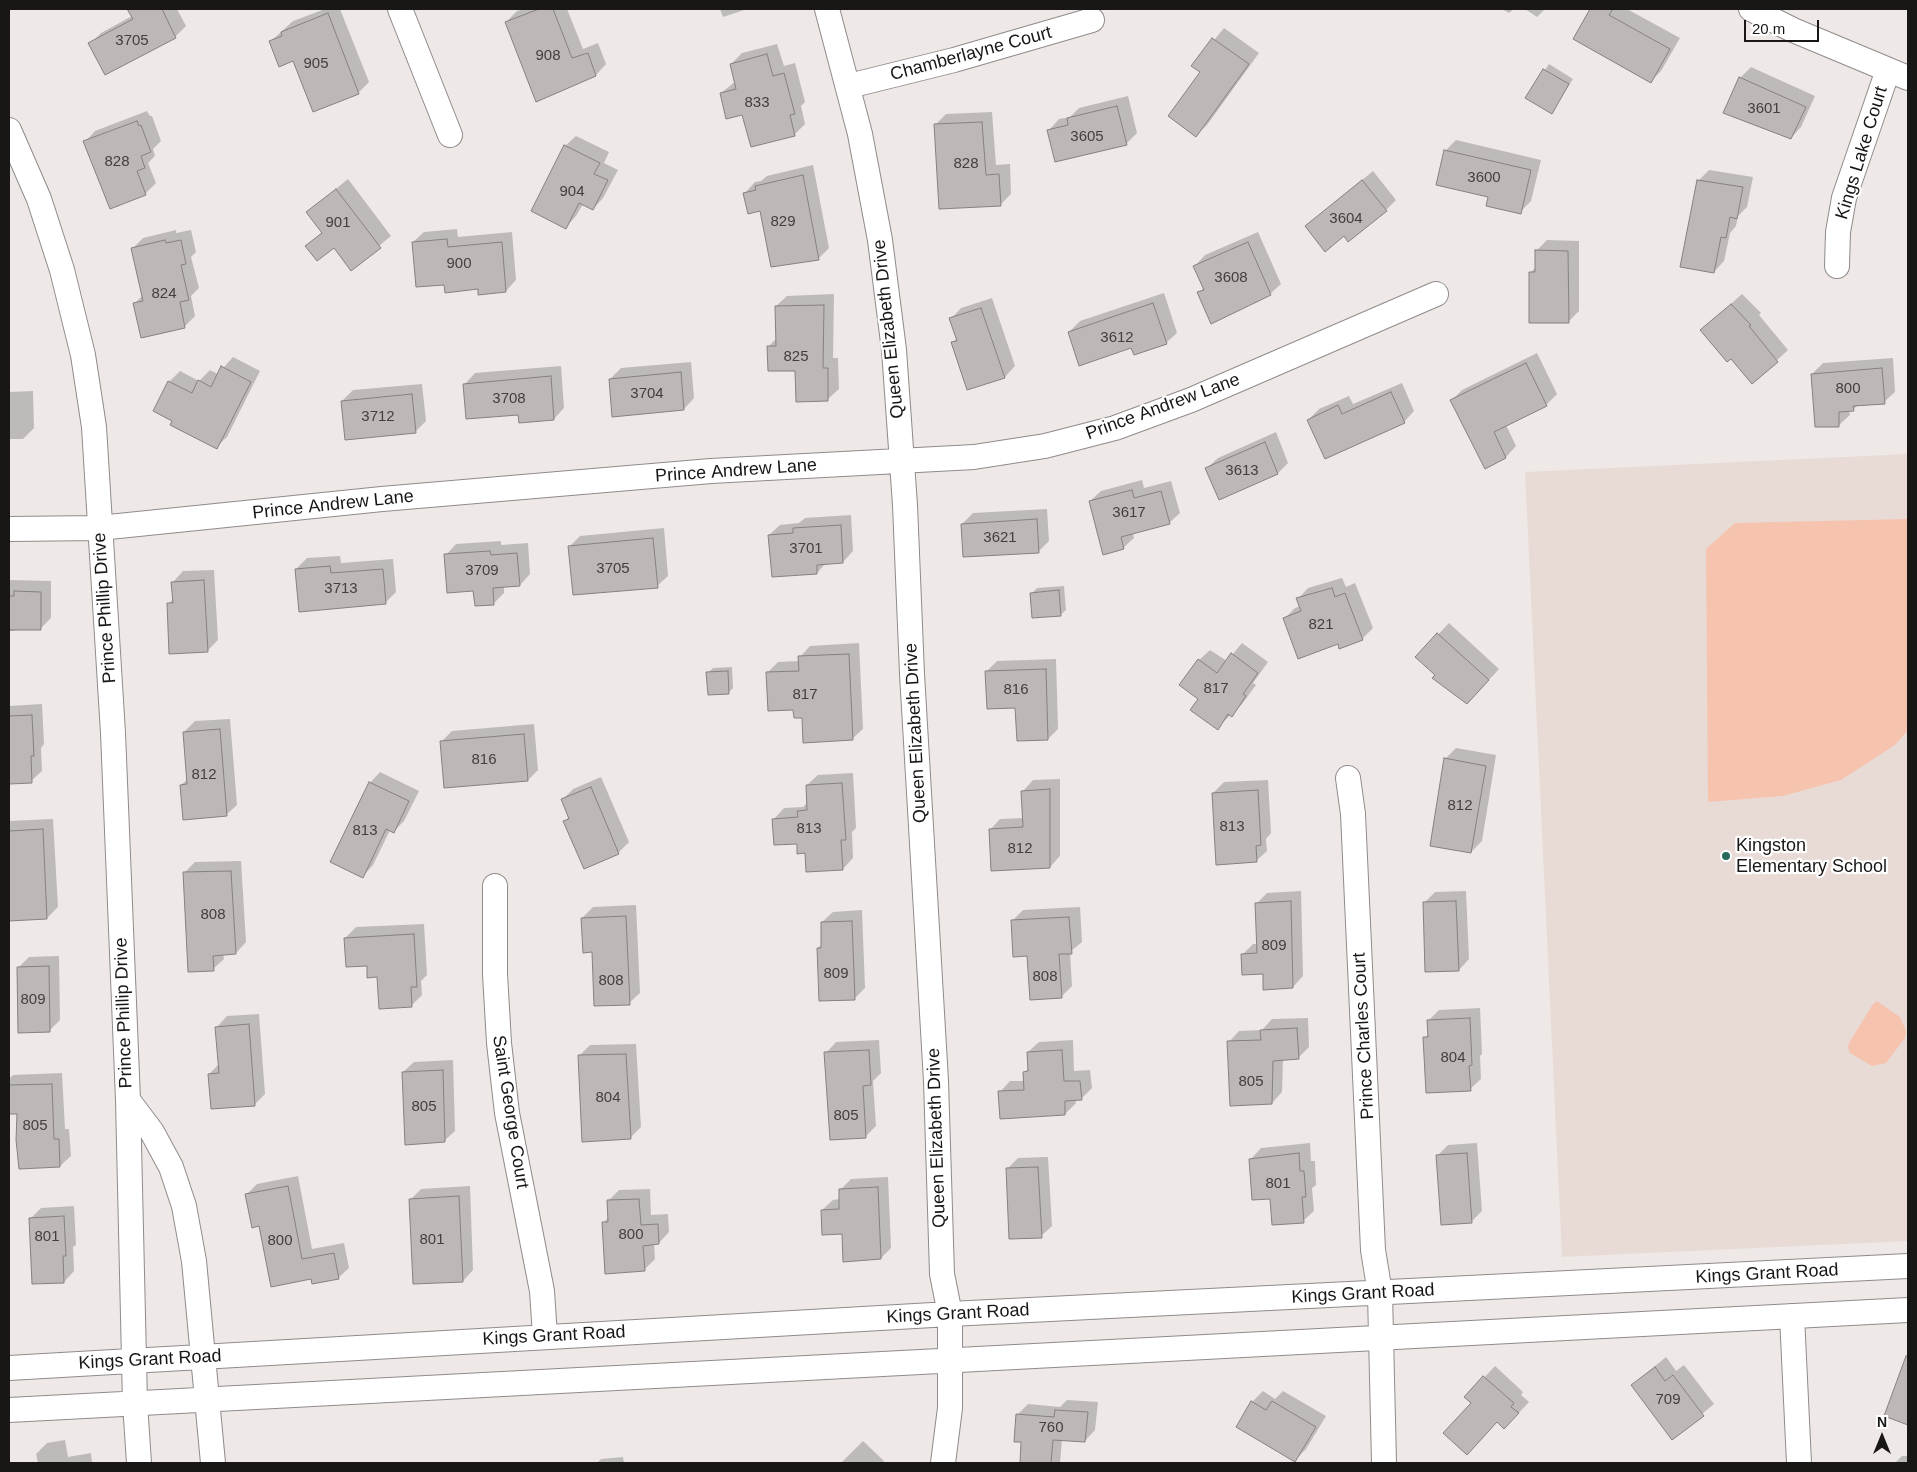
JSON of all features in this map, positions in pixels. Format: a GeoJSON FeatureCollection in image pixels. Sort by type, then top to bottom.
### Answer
{"type":"FeatureCollection","features":[{"type":"Feature","properties":{"kind":"street"},"geometry":{"type":"LineString","coordinates":[[400,9],[450,135]]}},
{"type":"Feature","properties":{"kind":"street","name":"Queen Elizabeth Drive"},"geometry":{"type":"LineString","coordinates":[[827,9],[849,86],[880,240],[894,350],[902,462],[936,1081],[942,1274],[950,1314],[950,1408],[944,1463]]}},
{"type":"Feature","properties":{"kind":"street"},"geometry":{"type":"LineString","coordinates":[[1751,9],[1793,30],[1898,74]]}},
{"type":"Feature","properties":{"kind":"street","name":"Chamberlayne Court"},"geometry":{"type":"LineString","coordinates":[[849,86],[954,60],[1092,20]]}},
{"type":"Feature","properties":{"kind":"street","name":"Kings Lake Court"},"geometry":{"type":"LineString","coordinates":[[1837,266],[1838,232],[1844,198],[1898,74]]}},
{"type":"Feature","properties":{"kind":"street","name":"Prince Phillip Drive"},"geometry":{"type":"LineString","coordinates":[[9,130],[39,199],[62,270],[83,355],[94,427],[113,733],[128,1100],[135,1403],[139,1463]]}},
{"type":"Feature","properties":{"kind":"street","name":"Prince Andrew Lane"},"geometry":{"type":"LineString","coordinates":[[9,529],[99,528],[372,500],[700,472],[902,462],[974,457],[1019,450],[1116,428],[1200,396],[1436,294]]}},
{"type":"Feature","properties":{"kind":"street","name":"Prince Charles Court"},"geometry":{"type":"LineString","coordinates":[[1348,778],[1353,814],[1373,1250],[1380,1293],[1384,1463]]}},
{"type":"Feature","properties":{"kind":"street","name":"Saint George Court"},"geometry":{"type":"LineString","coordinates":[[495,886],[495,974],[499,1043],[507,1113],[542,1291],[545,1336]]}},
{"type":"Feature","properties":{"kind":"street","name":"Prince Phillip Drive"},"geometry":{"type":"LineString","coordinates":[[128,1100],[159,1146],[171,1168],[184,1206],[194,1261],[213,1463]]}},
{"type":"Feature","properties":{"kind":"street","name":"Kings Grant Road"},"geometry":{"type":"LineString","coordinates":[[9,1368],[950,1314],[1908,1266]]}},
{"type":"Feature","properties":{"kind":"street"},"geometry":{"type":"LineString","coordinates":[[9,1410],[1908,1310]]}},
{"type":"Feature","properties":{"kind":"street"},"geometry":{"type":"LineString","coordinates":[[1792,1316],[1799,1463]]}},
{"type":"Feature","properties":{"kind":"shaded area","name":"Kingston Elementary School"},"geometry":{"type":"Polygon","coordinates":[[[1908,454],[1908,1241],[1562,1257],[1525,472],[1908,454]]]}},
{"type":"Feature","properties":{"kind":"shaded area"},"geometry":{"type":"Polygon","coordinates":[[[1908,519],[1908,730],[1895,745],[1841,780],[1783,796],[1708,802],[1706,549],[1735,523],[1908,519]]]}},
{"type":"Feature","properties":{"kind":"shaded area"},"geometry":{"type":"Polygon","coordinates":[[[1877,1001],[1900,1017],[1906,1031],[1905,1038],[1886,1063],[1872,1066],[1850,1053],[1848,1048],[1849,1043],[1873,1004],[1877,1001]]]}},
{"type":"Feature","properties":{"kind":"building"},"geometry":{"type":"Polygon","coordinates":[[[127,9],[162,9],[176,38],[105,75],[88,43],[133,19],[127,9]]]}},
{"type":"Feature","properties":{"kind":"building"},"geometry":{"type":"Polygon","coordinates":[[[539,9],[553,9],[572,58],[588,53],[596,76],[536,102],[505,22],[539,9]]]}},
{"type":"Feature","properties":{"kind":"building"},"geometry":{"type":"Polygon","coordinates":[[[1590,9],[1613,9],[1609,15],[1670,49],[1651,83],[1573,39],[1590,9]]]}},
{"type":"Feature","properties":{"kind":"building"},"geometry":{"type":"Polygon","coordinates":[[[328,13],[359,94],[313,112],[293,61],[279,67],[269,41],[282,36],[281,32],[328,13]]]}},
{"type":"Feature","properties":{"kind":"building"},"geometry":{"type":"Polygon","coordinates":[[[1212,38],[1249,64],[1196,137],[1168,116],[1200,72],[1191,66],[1212,38]]]}},
{"type":"Feature","properties":{"kind":"building"},"geometry":{"type":"Polygon","coordinates":[[[767,54],[773,76],[784,73],[795,114],[790,115],[795,136],[751,147],[742,115],[726,119],[720,93],[736,89],[730,64],[767,54]]]}},
{"type":"Feature","properties":{"kind":"building"},"geometry":{"type":"Polygon","coordinates":[[[1543,69],[1569,84],[1552,114],[1525,98],[1543,69]]]}},
{"type":"Feature","properties":{"kind":"building"},"geometry":{"type":"Polygon","coordinates":[[[1739,77],[1806,107],[1791,139],[1723,113],[1739,77]]]}},
{"type":"Feature","properties":{"kind":"building"},"geometry":{"type":"Polygon","coordinates":[[[1117,106],[1127,145],[1055,162],[1047,130],[1068,125],[1067,118],[1117,106]]]}},
{"type":"Feature","properties":{"kind":"building"},"geometry":{"type":"Polygon","coordinates":[[[137,121],[139,126],[141,125],[151,152],[141,156],[145,168],[137,171],[146,195],[110,209],[83,141],[137,121]]]}},
{"type":"Feature","properties":{"kind":"building"},"geometry":{"type":"Polygon","coordinates":[[[982,122],[986,175],[999,174],[1001,206],[939,209],[934,124],[982,122]]]}},
{"type":"Feature","properties":{"kind":"building"},"geometry":{"type":"Polygon","coordinates":[[[564,145],[600,163],[594,174],[608,180],[593,210],[579,203],[566,229],[531,211],[564,145]]]}},
{"type":"Feature","properties":{"kind":"building"},"geometry":{"type":"Polygon","coordinates":[[[1444,150],[1531,170],[1521,214],[1486,206],[1488,197],[1436,185],[1444,150]]]}},
{"type":"Feature","properties":{"kind":"building"},"geometry":{"type":"Polygon","coordinates":[[[803,175],[819,260],[771,267],[760,211],[748,214],[743,193],[756,190],[755,186],[803,175]]]}},
{"type":"Feature","properties":{"kind":"building"},"geometry":{"type":"Polygon","coordinates":[[[1362,180],[1387,211],[1348,242],[1344,236],[1325,252],[1305,226],[1362,180]]]}},
{"type":"Feature","properties":{"kind":"building"},"geometry":{"type":"Polygon","coordinates":[[[1697,180],[1743,187],[1737,219],[1730,217],[1726,238],[1721,237],[1714,273],[1680,267],[1697,180]]]}},
{"type":"Feature","properties":{"kind":"building"},"geometry":{"type":"Polygon","coordinates":[[[336,189],[381,248],[351,271],[334,248],[317,261],[305,246],[322,233],[306,212],[336,189]]]}},
{"type":"Feature","properties":{"kind":"building"},"geometry":{"type":"Polygon","coordinates":[[[447,239],[448,247],[502,242],[506,292],[478,295],[478,289],[445,293],[444,285],[416,287],[412,242],[447,239]]]}},
{"type":"Feature","properties":{"kind":"building"},"geometry":{"type":"Polygon","coordinates":[[[165,240],[166,243],[181,240],[186,264],[181,265],[189,300],[180,302],[185,328],[141,338],[133,303],[143,301],[131,248],[165,240]]]}},
{"type":"Feature","properties":{"kind":"building"},"geometry":{"type":"Polygon","coordinates":[[[1248,242],[1271,295],[1211,324],[1197,292],[1204,290],[1193,266],[1248,242]]]}},
{"type":"Feature","properties":{"kind":"building"},"geometry":{"type":"Polygon","coordinates":[[[1535,250],[1568,251],[1569,323],[1529,323],[1529,272],[1535,272],[1535,250]]]}},
{"type":"Feature","properties":{"kind":"building"},"geometry":{"type":"Polygon","coordinates":[[[1153,303],[1167,344],[1134,355],[1131,348],[1079,366],[1068,332],[1153,303]]]}},
{"type":"Feature","properties":{"kind":"building"},"geometry":{"type":"Polygon","coordinates":[[[1731,304],[1751,325],[1749,326],[1778,362],[1752,384],[1731,359],[1727,362],[1700,330],[1731,304]]]}},
{"type":"Feature","properties":{"kind":"building"},"geometry":{"type":"Polygon","coordinates":[[[824,305],[823,368],[828,368],[828,401],[796,402],[795,371],[768,371],[767,346],[776,346],[775,306],[824,305]]]}},
{"type":"Feature","properties":{"kind":"building"},"geometry":{"type":"Polygon","coordinates":[[[981,308],[1005,378],[967,390],[951,342],[957,341],[949,318],[981,308]]]}},
{"type":"Feature","properties":{"kind":"building"},"geometry":{"type":"Polygon","coordinates":[[[1526,363],[1547,406],[1494,432],[1506,458],[1485,469],[1450,400],[1526,363]]]}},
{"type":"Feature","properties":{"kind":"building"},"geometry":{"type":"Polygon","coordinates":[[[221,366],[251,382],[217,449],[170,425],[172,421],[153,411],[168,381],[192,393],[198,380],[211,387],[221,366]]]}},
{"type":"Feature","properties":{"kind":"building"},"geometry":{"type":"Polygon","coordinates":[[[1882,368],[1885,404],[1853,406],[1854,411],[1839,412],[1839,427],[1815,427],[1811,374],[1882,368]]]}},
{"type":"Feature","properties":{"kind":"building"},"geometry":{"type":"Polygon","coordinates":[[[681,372],[684,410],[612,417],[609,379],[681,372]]]}},
{"type":"Feature","properties":{"kind":"building"},"geometry":{"type":"Polygon","coordinates":[[[551,376],[554,420],[519,423],[518,415],[466,419],[463,384],[551,376]]]}},
{"type":"Feature","properties":{"kind":"building"},"geometry":{"type":"Polygon","coordinates":[[[1391,392],[1405,423],[1325,459],[1307,420],[1338,405],[1342,414],[1391,392]]]}},
{"type":"Feature","properties":{"kind":"building"},"geometry":{"type":"Polygon","coordinates":[[[412,394],[416,433],[345,440],[341,401],[412,394]]]}},
{"type":"Feature","properties":{"kind":"building"},"geometry":{"type":"Polygon","coordinates":[[[1265,442],[1278,474],[1219,500],[1205,468],[1265,442]]]}},
{"type":"Feature","properties":{"kind":"building"},"geometry":{"type":"Polygon","coordinates":[[[1132,490],[1134,498],[1161,491],[1170,524],[1121,537],[1124,549],[1103,555],[1089,501],[1132,490]]]}},
{"type":"Feature","properties":{"kind":"building"},"geometry":{"type":"Polygon","coordinates":[[[1037,519],[1039,553],[963,557],[961,524],[1037,519]]]}},
{"type":"Feature","properties":{"kind":"building"},"geometry":{"type":"Polygon","coordinates":[[[841,525],[843,563],[817,565],[817,574],[772,577],[768,535],[793,533],[793,528],[841,525]]]}},
{"type":"Feature","properties":{"kind":"building"},"geometry":{"type":"Polygon","coordinates":[[[653,538],[658,588],[573,595],[568,546],[653,538]]]}},
{"type":"Feature","properties":{"kind":"building"},"geometry":{"type":"Polygon","coordinates":[[[490,551],[491,555],[517,553],[520,586],[493,588],[494,605],[475,606],[473,591],[447,593],[444,554],[490,551]]]}},
{"type":"Feature","properties":{"kind":"building"},"geometry":{"type":"Polygon","coordinates":[[[330,566],[331,573],[383,569],[386,604],[299,612],[295,569],[330,566]]]}},
{"type":"Feature","properties":{"kind":"building"},"geometry":{"type":"Polygon","coordinates":[[[204,580],[208,652],[169,654],[167,603],[173,603],[171,582],[204,580]]]}},
{"type":"Feature","properties":{"kind":"building"},"geometry":{"type":"Polygon","coordinates":[[[1332,588],[1335,597],[1345,593],[1363,640],[1339,649],[1338,644],[1298,659],[1283,618],[1301,611],[1296,598],[1332,588]]]}},
{"type":"Feature","properties":{"kind":"building"},"geometry":{"type":"Polygon","coordinates":[[[1059,590],[1061,616],[1032,618],[1030,593],[1059,590]]]}},
{"type":"Feature","properties":{"kind":"building"},"geometry":{"type":"Polygon","coordinates":[[[14,591],[41,592],[41,630],[9,630],[9,596],[14,596],[14,591]]]}},
{"type":"Feature","properties":{"kind":"building"},"geometry":{"type":"Polygon","coordinates":[[[1437,633],[1489,680],[1467,704],[1432,678],[1435,675],[1415,657],[1437,633]]]}},
{"type":"Feature","properties":{"kind":"building"},"geometry":{"type":"Polygon","coordinates":[[[1231,653],[1258,673],[1243,694],[1246,696],[1232,717],[1228,714],[1218,730],[1190,710],[1198,699],[1179,685],[1198,659],[1217,673],[1231,653]]]}},
{"type":"Feature","properties":{"kind":"building"},"geometry":{"type":"Polygon","coordinates":[[[849,654],[853,740],[803,743],[802,718],[794,718],[793,710],[768,711],[766,672],[799,671],[798,656],[849,654]]]}},
{"type":"Feature","properties":{"kind":"building"},"geometry":{"type":"Polygon","coordinates":[[[1046,669],[1048,740],[1017,741],[1015,708],[987,709],[985,671],[1046,669]]]}},
{"type":"Feature","properties":{"kind":"building"},"geometry":{"type":"Polygon","coordinates":[[[728,671],[729,694],[708,695],[706,672],[728,671]]]}},
{"type":"Feature","properties":{"kind":"building"},"geometry":{"type":"Polygon","coordinates":[[[32,715],[34,756],[31,756],[32,783],[9,784],[9,716],[32,715]]]}},
{"type":"Feature","properties":{"kind":"building"},"geometry":{"type":"Polygon","coordinates":[[[220,729],[227,816],[183,820],[180,785],[187,784],[183,732],[220,729]]]}},
{"type":"Feature","properties":{"kind":"building"},"geometry":{"type":"Polygon","coordinates":[[[524,734],[528,781],[444,788],[440,741],[524,734]]]}},
{"type":"Feature","properties":{"kind":"building"},"geometry":{"type":"Polygon","coordinates":[[[1444,758],[1486,766],[1471,853],[1430,846],[1444,758]]]}},
{"type":"Feature","properties":{"kind":"building"},"geometry":{"type":"Polygon","coordinates":[[[369,782],[409,801],[394,833],[386,829],[363,878],[330,862],[369,782]]]}},
{"type":"Feature","properties":{"kind":"building"},"geometry":{"type":"Polygon","coordinates":[[[842,783],[846,840],[841,840],[843,870],[806,872],[805,853],[797,854],[797,844],[774,845],[772,819],[798,817],[797,811],[807,810],[806,785],[842,783]]]}},
{"type":"Feature","properties":{"kind":"building"},"geometry":{"type":"Polygon","coordinates":[[[591,787],[619,854],[584,869],[563,821],[569,819],[561,799],[591,787]]]}},
{"type":"Feature","properties":{"kind":"building"},"geometry":{"type":"Polygon","coordinates":[[[1050,789],[1050,868],[991,871],[989,829],[1023,827],[1021,791],[1050,789]]]}},
{"type":"Feature","properties":{"kind":"building"},"geometry":{"type":"Polygon","coordinates":[[[1258,790],[1261,845],[1256,846],[1257,862],[1216,865],[1212,793],[1258,790]]]}},
{"type":"Feature","properties":{"kind":"building"},"geometry":{"type":"Polygon","coordinates":[[[43,829],[47,919],[9,921],[9,831],[43,829]]]}},
{"type":"Feature","properties":{"kind":"building"},"geometry":{"type":"Polygon","coordinates":[[[231,871],[236,954],[213,956],[214,971],[188,972],[183,872],[231,871]]]}},
{"type":"Feature","properties":{"kind":"building"},"geometry":{"type":"Polygon","coordinates":[[[1291,901],[1293,988],[1263,990],[1263,974],[1242,975],[1241,954],[1257,953],[1255,903],[1291,901]]]}},
{"type":"Feature","properties":{"kind":"building"},"geometry":{"type":"Polygon","coordinates":[[[1456,901],[1459,971],[1425,972],[1423,902],[1456,901]]]}},
{"type":"Feature","properties":{"kind":"building"},"geometry":{"type":"Polygon","coordinates":[[[626,916],[630,1005],[594,1006],[592,952],[583,953],[581,918],[626,916]]]}},
{"type":"Feature","properties":{"kind":"building"},"geometry":{"type":"Polygon","coordinates":[[[1069,917],[1072,954],[1059,954],[1062,998],[1030,1000],[1027,956],[1013,957],[1011,920],[1069,917]]]}},
{"type":"Feature","properties":{"kind":"building"},"geometry":{"type":"Polygon","coordinates":[[[852,921],[855,1000],[819,1001],[817,948],[821,948],[821,922],[852,921]]]}},
{"type":"Feature","properties":{"kind":"building"},"geometry":{"type":"Polygon","coordinates":[[[414,934],[417,987],[411,987],[412,1007],[379,1009],[377,977],[367,978],[367,966],[346,967],[344,938],[414,934]]]}},
{"type":"Feature","properties":{"kind":"building"},"geometry":{"type":"Polygon","coordinates":[[[49,966],[50,1032],[18,1033],[17,967],[49,966]]]}},
{"type":"Feature","properties":{"kind":"building"},"geometry":{"type":"Polygon","coordinates":[[[1470,1018],[1472,1065],[1469,1066],[1471,1091],[1426,1093],[1423,1037],[1428,1037],[1427,1020],[1470,1018]]]}},
{"type":"Feature","properties":{"kind":"building"},"geometry":{"type":"Polygon","coordinates":[[[249,1024],[255,1106],[211,1109],[208,1074],[219,1073],[215,1027],[249,1024]]]}},
{"type":"Feature","properties":{"kind":"building"},"geometry":{"type":"Polygon","coordinates":[[[1297,1028],[1299,1059],[1273,1061],[1272,1104],[1230,1106],[1227,1041],[1261,1040],[1260,1030],[1297,1028]]]}},
{"type":"Feature","properties":{"kind":"building"},"geometry":{"type":"Polygon","coordinates":[[[869,1050],[871,1085],[863,1086],[866,1138],[830,1140],[824,1052],[869,1050]]]}},
{"type":"Feature","properties":{"kind":"building"},"geometry":{"type":"Polygon","coordinates":[[[1062,1050],[1064,1081],[1080,1081],[1082,1100],[1065,1101],[1065,1115],[1000,1119],[998,1091],[1024,1090],[1023,1072],[1028,1071],[1027,1052],[1062,1050]]]}},
{"type":"Feature","properties":{"kind":"building"},"geometry":{"type":"Polygon","coordinates":[[[626,1054],[631,1139],[582,1142],[578,1055],[626,1054]]]}},
{"type":"Feature","properties":{"kind":"building"},"geometry":{"type":"Polygon","coordinates":[[[443,1070],[445,1142],[405,1145],[402,1072],[443,1070]]]}},
{"type":"Feature","properties":{"kind":"building"},"geometry":{"type":"Polygon","coordinates":[[[52,1084],[54,1139],[59,1139],[60,1167],[19,1169],[16,1140],[17,1114],[9,1114],[9,1085],[52,1084]]]}},
{"type":"Feature","properties":{"kind":"building"},"geometry":{"type":"Polygon","coordinates":[[[1299,1153],[1300,1171],[1304,1171],[1306,1197],[1302,1197],[1304,1223],[1272,1225],[1270,1199],[1252,1200],[1249,1159],[1299,1153]]]}},
{"type":"Feature","properties":{"kind":"building"},"geometry":{"type":"Polygon","coordinates":[[[1467,1153],[1472,1223],[1441,1225],[1436,1155],[1467,1153]]]}},
{"type":"Feature","properties":{"kind":"building"},"geometry":{"type":"Polygon","coordinates":[[[1038,1167],[1042,1238],[1009,1239],[1006,1168],[1038,1167]]]}},
{"type":"Feature","properties":{"kind":"building"},"geometry":{"type":"Polygon","coordinates":[[[288,1186],[302,1259],[334,1253],[339,1279],[312,1284],[311,1279],[271,1287],[259,1226],[252,1228],[245,1194],[288,1186]]]}},
{"type":"Feature","properties":{"kind":"building"},"geometry":{"type":"Polygon","coordinates":[[[878,1187],[881,1259],[843,1262],[842,1234],[822,1235],[821,1210],[839,1209],[839,1189],[878,1187]]]}},
{"type":"Feature","properties":{"kind":"building"},"geometry":{"type":"Polygon","coordinates":[[[459,1196],[463,1282],[413,1284],[409,1199],[459,1196]]]}},
{"type":"Feature","properties":{"kind":"building"},"geometry":{"type":"Polygon","coordinates":[[[639,1199],[641,1225],[658,1224],[659,1244],[643,1246],[645,1271],[605,1274],[602,1222],[608,1222],[607,1200],[639,1199]]]}},
{"type":"Feature","properties":{"kind":"building"},"geometry":{"type":"Polygon","coordinates":[[[64,1216],[66,1256],[63,1256],[64,1283],[32,1284],[29,1218],[64,1216]]]}},
{"type":"Feature","properties":{"kind":"building"},"geometry":{"type":"Polygon","coordinates":[[[1906,1356],[1908,1356],[1908,1425],[1884,1416],[1906,1356]]]}},
{"type":"Feature","properties":{"kind":"building"},"geometry":{"type":"Polygon","coordinates":[[[1655,1367],[1665,1381],[1673,1375],[1704,1416],[1672,1440],[1631,1385],[1655,1367]]]}},
{"type":"Feature","properties":{"kind":"building"},"geometry":{"type":"Polygon","coordinates":[[[1483,1376],[1514,1403],[1511,1407],[1519,1413],[1504,1429],[1497,1422],[1467,1455],[1443,1433],[1471,1403],[1464,1397],[1483,1376]]]}},
{"type":"Feature","properties":{"kind":"building"},"geometry":{"type":"Polygon","coordinates":[[[1251,1401],[1266,1410],[1272,1401],[1316,1427],[1295,1462],[1236,1427],[1251,1401]]]}},
{"type":"Feature","properties":{"kind":"building"},"geometry":{"type":"Polygon","coordinates":[[[1055,1410],[1088,1412],[1085,1442],[1053,1440],[1051,1463],[1020,1463],[1021,1442],[1014,1442],[1016,1414],[1054,1417],[1055,1410]]]}},
{"type":"Feature","properties":{"kind":"place","name":"Kingston Elementary School"},"geometry":{"type":"Point","coordinates":[1726,856]}}]}
